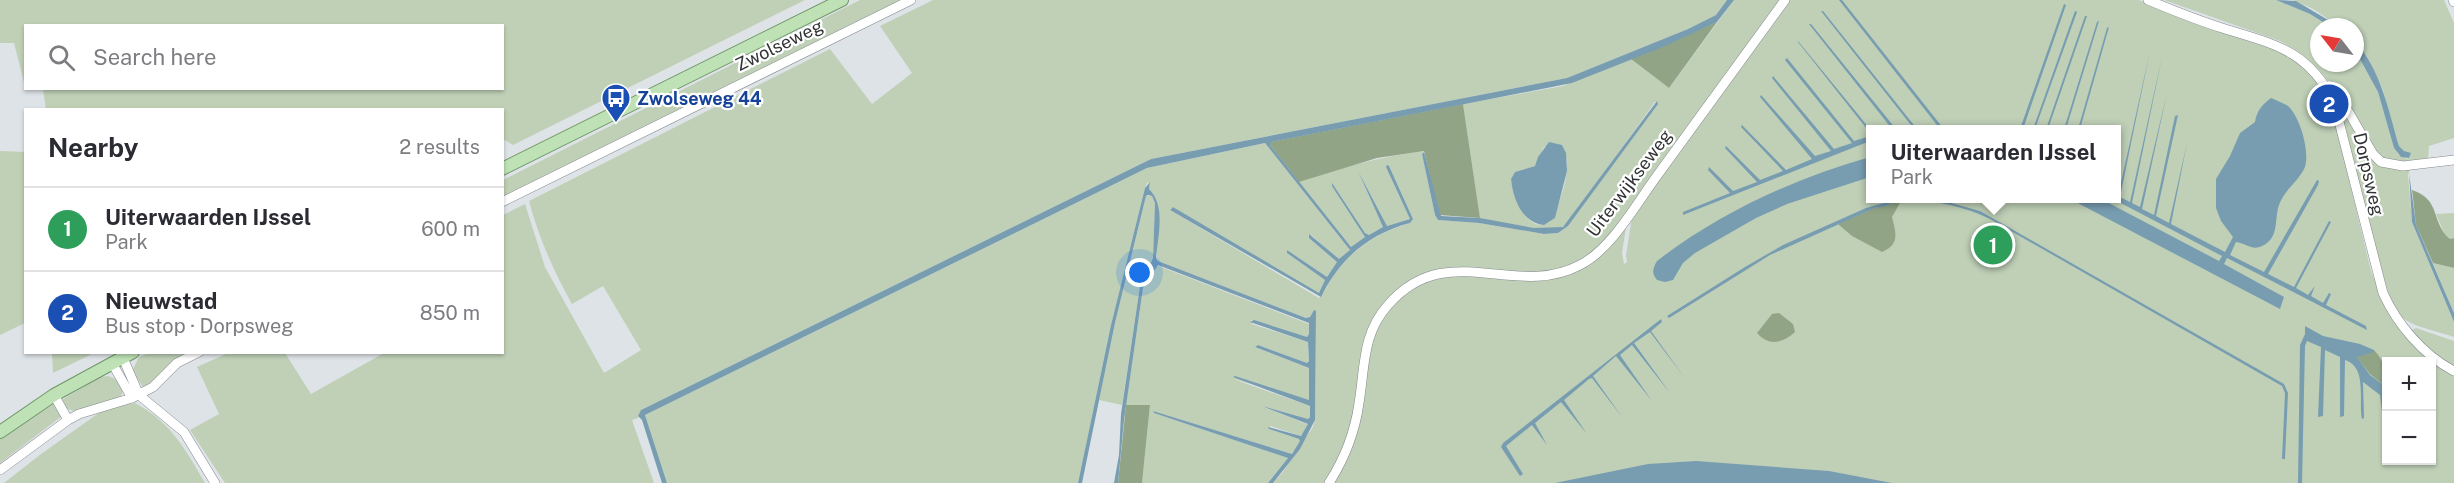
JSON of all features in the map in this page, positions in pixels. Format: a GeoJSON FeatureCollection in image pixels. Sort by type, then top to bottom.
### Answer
{"type":"FeatureCollection","features":[{"type":"Feature","properties":{"kind":"main road","name":"Zwolseweg"},"geometry":{"type":"LineString","coordinates":[[504,168],[842,0]]}},
{"type":"Feature","properties":{"kind":"main road"},"geometry":{"type":"LineString","coordinates":[[0,432],[54,395],[123,358]]}},
{"type":"Feature","properties":{"kind":"street","name":"Zwolseweg"},"geometry":{"type":"LineString","coordinates":[[504,201],[910,0]]}},
{"type":"Feature","properties":{"kind":"street","name":"Uiterwijkseweg"},"geometry":{"type":"LineString","coordinates":[[1329,483],[1344,460],[1355,423],[1362,363],[1368,338],[1377,318],[1389,304],[1412,285],[1437,273],[1461,270],[1517,276],[1542,276],[1567,271],[1592,258],[1631,211],[1785,0]]}},
{"type":"Feature","properties":{"kind":"street","name":"Dorpsweg"},"geometry":{"type":"LineString","coordinates":[[2148,0],[2289,51],[2321,77],[2334,102],[2383,293],[2394,313],[2410,334],[2438,361],[2454,371]]}},
{"type":"Feature","properties":{"kind":"street"},"geometry":{"type":"LineString","coordinates":[[2334,102],[2348,111],[2373,154],[2381,162],[2403,166],[2454,160]]}},
{"type":"Feature","properties":{"kind":"street"},"geometry":{"type":"LineString","coordinates":[[0,470],[68,420],[136,396],[153,387],[177,363],[195,354]]}},
{"type":"Feature","properties":{"kind":"street"},"geometry":{"type":"LineString","coordinates":[[123,358],[136,396],[184,432],[215,483]]}},
{"type":"Feature","properties":{"kind":"street"},"geometry":{"type":"LineString","coordinates":[[54,395],[68,420]]}},
{"type":"Feature","properties":{"kind":"green space"},"geometry":{"type":"Polygon","coordinates":[[[0,0],[805,0],[513,145],[504,140],[504,108],[46,108],[43,90],[504,90],[504,24],[24,24],[24,82],[14,43],[0,43],[0,0]]]}},
{"type":"Feature","properties":{"kind":"green space"},"geometry":{"type":"Polygon","coordinates":[[[860,0],[902,0],[504,198],[504,179],[860,0]]]}},
{"type":"Feature","properties":{"kind":"green space"},"geometry":{"type":"Polygon","coordinates":[[[933,0],[1727,0],[1716,15],[1688,29],[1567,78],[1151,159],[641,410],[638,418],[632,420],[654,483],[225,483],[190,430],[219,414],[197,367],[226,354],[286,354],[311,394],[382,354],[504,354],[504,214],[525,204],[545,267],[604,373],[641,350],[603,286],[572,304],[547,254],[529,201],[830,49],[872,104],[912,73],[880,26],[933,0]]]}},
{"type":"Feature","properties":{"kind":"green space"},"geometry":{"type":"Polygon","coordinates":[[[1734,0],[1781,0],[1605,242],[1593,254],[1556,272],[1433,273],[1381,311],[1346,445],[1326,483],[1273,483],[1313,427],[1315,420],[1316,313],[1314,310],[1310,317],[1306,318],[1158,261],[1156,243],[1158,205],[1149,189],[1150,183],[1147,183],[1111,325],[1078,483],[667,483],[645,415],[1147,168],[1265,143],[1350,250],[1339,260],[1311,235],[1309,238],[1337,262],[1327,277],[1287,250],[1287,253],[1325,280],[1319,294],[1173,207],[1170,210],[1319,298],[1350,256],[1377,236],[1410,223],[1413,219],[1389,166],[1386,167],[1410,219],[1387,226],[1358,171],[1383,227],[1369,235],[1365,233],[1332,183],[1365,237],[1351,247],[1299,182],[1361,163],[1424,151],[1422,154],[1438,220],[1479,223],[1544,234],[1558,233],[1568,226],[1658,102],[1655,102],[1567,224],[1549,230],[1512,226],[1480,218],[1463,104],[1563,86],[1631,59],[1669,88],[1734,0]],[[1562,145],[1544,147],[1535,166],[1515,172],[1511,179],[1519,206],[1530,221],[1545,224],[1554,218],[1567,172],[1562,145]]]}},
{"type":"Feature","properties":{"kind":"green space"},"geometry":{"type":"Polygon","coordinates":[[[1788,0],[2139,0],[2191,22],[2276,50],[2303,66],[2321,85],[2331,106],[2371,271],[2384,305],[2408,338],[2432,357],[2382,357],[2382,465],[2436,465],[2436,361],[2454,375],[2454,483],[1330,483],[1349,449],[1373,330],[1400,296],[1426,281],[1448,274],[1561,276],[1626,227],[1622,253],[1624,264],[1627,262],[1626,255],[1633,211],[1788,0]]]}},
{"type":"Feature","properties":{"kind":"green space"},"geometry":{"type":"Polygon","coordinates":[[[2164,0],[2276,0],[2316,18],[2310,18],[2310,62],[2280,41],[2164,0]]]}},
{"type":"Feature","properties":{"kind":"green space"},"geometry":{"type":"Polygon","coordinates":[[[2293,0],[2444,0],[2454,23],[2454,138],[2429,146],[2428,161],[2401,163],[2387,161],[2381,157],[2334,88],[2320,72],[2364,72],[2364,66],[2378,92],[2394,148],[2399,155],[2408,159],[2411,154],[2399,146],[2383,90],[2364,53],[2364,18],[2326,18],[2293,0]]]}},
{"type":"Feature","properties":{"kind":"green space"},"geometry":{"type":"Polygon","coordinates":[[[1717,22],[1669,88],[1631,59],[1717,22]]]}},
{"type":"Feature","properties":{"kind":"green space"},"geometry":{"type":"Polygon","coordinates":[[[1463,104],[1480,218],[1439,215],[1424,151],[1377,158],[1299,182],[1270,145],[1270,142],[1463,104]]]}},
{"type":"Feature","properties":{"kind":"green space"},"geometry":{"type":"Polygon","coordinates":[[[2342,112],[2371,157],[2410,169],[2408,175],[2412,222],[2454,322],[2454,337],[2408,321],[2394,305],[2376,254],[2342,112]]]}},
{"type":"Feature","properties":{"kind":"green space"},"geometry":{"type":"Polygon","coordinates":[[[0,151],[24,152],[24,323],[0,335],[0,151]]]}},
{"type":"Feature","properties":{"kind":"green space"},"geometry":{"type":"Polygon","coordinates":[[[2412,190],[2428,199],[2444,232],[2450,239],[2454,238],[2454,268],[2433,263],[2416,225],[2412,190]]]}},
{"type":"Feature","properties":{"kind":"green space"},"geometry":{"type":"Polygon","coordinates":[[[1146,196],[1152,196],[1155,203],[1153,258],[1140,286],[1122,405],[1099,400],[1146,196]]]}},
{"type":"Feature","properties":{"kind":"green space"},"geometry":{"type":"Polygon","coordinates":[[[1900,203],[1892,217],[1894,242],[1882,252],[1852,236],[1838,224],[1877,207],[1900,203]]]}},
{"type":"Feature","properties":{"kind":"green space"},"geometry":{"type":"Polygon","coordinates":[[[2454,213],[2454,238],[2450,239],[2444,233],[2436,214],[2454,213]]]}},
{"type":"Feature","properties":{"kind":"green space"},"geometry":{"type":"Polygon","coordinates":[[[2419,231],[2433,263],[2454,268],[2454,313],[2419,231]]]}},
{"type":"Feature","properties":{"kind":"green space"},"geometry":{"type":"Polygon","coordinates":[[[1156,265],[1309,324],[1307,337],[1251,320],[1252,324],[1308,342],[1309,361],[1307,363],[1258,345],[1255,347],[1309,368],[1309,400],[1233,379],[1310,406],[1308,419],[1262,406],[1309,425],[1301,436],[1270,426],[1269,429],[1301,441],[1292,454],[1153,411],[1288,458],[1268,483],[1142,483],[1150,405],[1126,405],[1143,288],[1156,265]]]}},
{"type":"Feature","properties":{"kind":"green space"},"geometry":{"type":"Polygon","coordinates":[[[1779,313],[1793,324],[1795,332],[1786,339],[1771,342],[1757,333],[1772,314],[1779,313]]]}},
{"type":"Feature","properties":{"kind":"green space"},"geometry":{"type":"Polygon","coordinates":[[[2416,328],[2454,341],[2454,367],[2421,341],[2412,330],[2416,328]]]}},
{"type":"Feature","properties":{"kind":"green space"},"geometry":{"type":"Polygon","coordinates":[[[2374,350],[2381,358],[2382,384],[2370,374],[2356,356],[2374,350]]]}},
{"type":"Feature","properties":{"kind":"green space"},"geometry":{"type":"Polygon","coordinates":[[[52,354],[92,354],[53,373],[52,354]]]}},
{"type":"Feature","properties":{"kind":"green space"},"geometry":{"type":"Polygon","coordinates":[[[146,354],[187,354],[168,365],[154,381],[143,387],[132,371],[139,357],[146,354]]]}},
{"type":"Feature","properties":{"kind":"green space"},"geometry":{"type":"Polygon","coordinates":[[[108,376],[121,385],[123,391],[120,398],[74,411],[65,408],[60,401],[100,377],[108,376]]]}},
{"type":"Feature","properties":{"kind":"green space"},"geometry":{"type":"Polygon","coordinates":[[[55,403],[62,416],[0,463],[0,439],[55,403]]]}},
{"type":"Feature","properties":{"kind":"green space"},"geometry":{"type":"Polygon","coordinates":[[[135,403],[148,410],[176,437],[205,483],[4,483],[103,410],[135,403]]]}},
{"type":"Feature","properties":{"kind":"green space"},"geometry":{"type":"Polygon","coordinates":[[[1126,405],[1150,405],[1142,483],[1118,483],[1126,405]]]}},
{"type":"Feature","properties":{"kind":"water"},"geometry":{"type":"Polygon","coordinates":[[[1727,0],[1734,0],[1717,22],[1663,47],[1572,83],[1271,142],[1270,145],[1351,247],[1365,237],[1332,183],[1365,233],[1369,235],[1383,227],[1358,171],[1387,226],[1410,219],[1386,167],[1389,166],[1413,219],[1410,223],[1368,241],[1357,250],[1337,271],[1321,297],[1170,210],[1173,207],[1319,293],[1325,280],[1287,253],[1287,250],[1327,277],[1337,262],[1309,238],[1309,234],[1339,259],[1350,250],[1265,143],[1147,168],[645,415],[667,483],[662,483],[642,420],[638,416],[641,410],[1151,159],[1567,78],[1688,29],[1716,15],[1727,0]]]}},
{"type":"Feature","properties":{"kind":"water"},"geometry":{"type":"Polygon","coordinates":[[[1839,0],[1842,0],[1941,125],[1937,125],[1839,0]]]}},
{"type":"Feature","properties":{"kind":"water"},"geometry":{"type":"Polygon","coordinates":[[[2276,0],[2296,1],[2325,18],[2316,18],[2276,0]]]}},
{"type":"Feature","properties":{"kind":"water"},"geometry":{"type":"Polygon","coordinates":[[[2064,4],[2066,5],[2024,125],[2021,125],[2064,4]]]}},
{"type":"Feature","properties":{"kind":"water"},"geometry":{"type":"Polygon","coordinates":[[[1821,11],[1914,125],[1911,125],[1821,11]]]}},
{"type":"Feature","properties":{"kind":"water"},"geometry":{"type":"Polygon","coordinates":[[[2075,11],[2077,12],[2036,125],[2034,125],[2075,11]]]}},
{"type":"Feature","properties":{"kind":"water"},"geometry":{"type":"Polygon","coordinates":[[[2085,16],[2087,16],[2049,125],[2047,125],[2085,16]]]}},
{"type":"Feature","properties":{"kind":"water"},"geometry":{"type":"Polygon","coordinates":[[[2099,21],[2067,125],[2065,125],[2099,21]]]}},
{"type":"Feature","properties":{"kind":"water"},"geometry":{"type":"Polygon","coordinates":[[[1809,24],[1893,125],[1889,125],[1809,24]]]}},
{"type":"Feature","properties":{"kind":"water"},"geometry":{"type":"Polygon","coordinates":[[[2109,27],[2081,125],[2079,125],[2109,27]]]}},
{"type":"Feature","properties":{"kind":"water"},"geometry":{"type":"Polygon","coordinates":[[[1798,42],[1867,125],[1866,128],[1798,42]]]}},
{"type":"Feature","properties":{"kind":"water"},"geometry":{"type":"Polygon","coordinates":[[[2150,51],[2121,192],[2121,182],[2150,51]]]}},
{"type":"Feature","properties":{"kind":"water"},"geometry":{"type":"Polygon","coordinates":[[[2364,53],[2377,77],[2399,146],[2411,153],[2409,158],[2401,157],[2394,148],[2378,92],[2364,66],[2364,53]]]}},
{"type":"Feature","properties":{"kind":"water"},"geometry":{"type":"Polygon","coordinates":[[[2162,57],[2132,203],[2140,207],[2167,93],[2142,209],[2154,215],[2175,116],[2178,115],[2156,216],[2169,223],[2187,143],[2171,224],[2225,252],[2233,237],[2221,221],[2216,208],[2216,179],[2240,133],[2255,122],[2263,106],[2271,98],[2288,106],[2303,135],[2306,152],[2305,167],[2281,200],[2274,233],[2268,243],[2252,247],[2236,242],[2230,255],[2264,272],[2317,180],[2319,181],[2268,274],[2294,287],[2329,221],[2331,222],[2296,288],[2308,295],[2315,286],[2311,296],[2323,303],[2329,293],[2331,294],[2326,305],[2366,326],[2367,330],[2227,258],[2224,264],[2284,297],[2280,309],[2078,203],[2109,203],[2219,261],[2222,256],[2121,203],[2121,198],[2130,202],[2162,57]]]}},
{"type":"Feature","properties":{"kind":"water"},"geometry":{"type":"Polygon","coordinates":[[[1787,58],[1854,141],[1866,137],[1866,143],[1683,215],[1683,212],[1730,193],[1708,170],[1709,167],[1733,191],[1757,182],[1725,148],[1726,146],[1760,180],[1783,171],[1741,127],[1742,125],[1786,170],[1812,159],[1760,97],[1761,95],[1815,156],[1831,151],[1772,78],[1773,76],[1834,149],[1852,143],[1785,60],[1787,58]]]}},
{"type":"Feature","properties":{"kind":"water"},"geometry":{"type":"Polygon","coordinates":[[[1657,101],[1658,104],[1568,226],[1558,233],[1544,234],[1479,223],[1438,220],[1435,215],[1422,154],[1424,152],[1441,216],[1480,218],[1534,228],[1563,227],[1657,101]]]}},
{"type":"Feature","properties":{"kind":"water"},"geometry":{"type":"Polygon","coordinates":[[[1549,142],[1562,145],[1566,153],[1567,171],[1555,218],[1544,225],[1524,215],[1514,194],[1511,179],[1515,172],[1535,166],[1538,157],[1549,142]]]}},
{"type":"Feature","properties":{"kind":"water"},"geometry":{"type":"Polygon","coordinates":[[[1866,158],[1866,178],[1787,204],[1756,218],[1695,253],[1683,263],[1673,280],[1665,282],[1655,277],[1653,270],[1657,261],[1706,227],[1786,186],[1866,158]]]}},
{"type":"Feature","properties":{"kind":"water"},"geometry":{"type":"Polygon","coordinates":[[[2409,173],[2416,225],[2454,313],[2454,322],[2412,222],[2409,173]]]}},
{"type":"Feature","properties":{"kind":"water"},"geometry":{"type":"Polygon","coordinates":[[[1150,182],[1149,189],[1158,203],[1159,212],[1156,258],[1158,261],[1306,318],[1310,317],[1314,310],[1316,311],[1315,420],[1300,449],[1273,483],[1268,483],[1288,458],[1153,411],[1292,454],[1299,439],[1268,427],[1301,436],[1308,424],[1262,406],[1308,419],[1310,406],[1233,377],[1309,400],[1309,368],[1255,347],[1258,345],[1307,363],[1309,361],[1308,342],[1250,322],[1254,320],[1307,337],[1309,323],[1158,265],[1143,288],[1124,420],[1118,483],[1114,483],[1119,455],[1121,414],[1140,286],[1153,258],[1155,203],[1152,196],[1148,195],[1115,323],[1082,483],[1078,483],[1111,325],[1145,188],[1150,182]]]}},
{"type":"Feature","properties":{"kind":"water"},"geometry":{"type":"Polygon","coordinates":[[[1892,203],[1877,207],[1770,255],[1669,318],[1667,316],[1783,245],[1866,208],[1892,203]]]}},
{"type":"Feature","properties":{"kind":"water"},"geometry":{"type":"Polygon","coordinates":[[[1939,203],[1951,203],[1980,211],[2284,384],[2288,393],[2285,459],[2282,459],[2285,393],[2282,386],[1990,219],[1939,203]]]}},
{"type":"Feature","properties":{"kind":"water"},"geometry":{"type":"Polygon","coordinates":[[[1661,319],[1662,322],[1651,331],[1684,377],[1650,332],[1634,343],[1670,393],[1632,345],[1620,355],[1652,401],[1616,356],[1593,376],[1622,417],[1592,378],[1589,379],[1564,400],[1587,434],[1561,402],[1535,423],[1547,445],[1532,425],[1506,446],[1523,474],[1520,476],[1501,447],[1503,443],[1661,319]]]}},
{"type":"Feature","properties":{"kind":"water"},"geometry":{"type":"Polygon","coordinates":[[[2305,326],[2323,336],[2360,344],[2374,350],[2374,352],[2357,357],[2370,375],[2382,384],[2382,412],[2380,395],[2363,382],[2364,418],[2362,419],[2361,386],[2357,370],[2345,360],[2344,416],[2340,417],[2340,357],[2325,350],[2323,416],[2318,417],[2321,347],[2307,341],[2305,346],[2302,483],[2298,483],[2300,345],[2305,334],[2305,326]]]}},
{"type":"Feature","properties":{"kind":"water"},"geometry":{"type":"Polygon","coordinates":[[[1696,461],[1829,471],[1892,483],[1555,483],[1648,464],[1696,461]]]}},
{"type":"Feature","properties":{"kind":"place","name":"Nieuwstad"},"geometry":{"type":"Point","coordinates":[2329,104]}},
{"type":"Feature","properties":{"kind":"place","name":"Zwolseweg 44"},"geometry":{"type":"Point","coordinates":[616,124]}},
{"type":"Feature","properties":{"kind":"place","name":"Uiterwaarden IJssel"},"geometry":{"type":"Point","coordinates":[1993,245]}}]}
